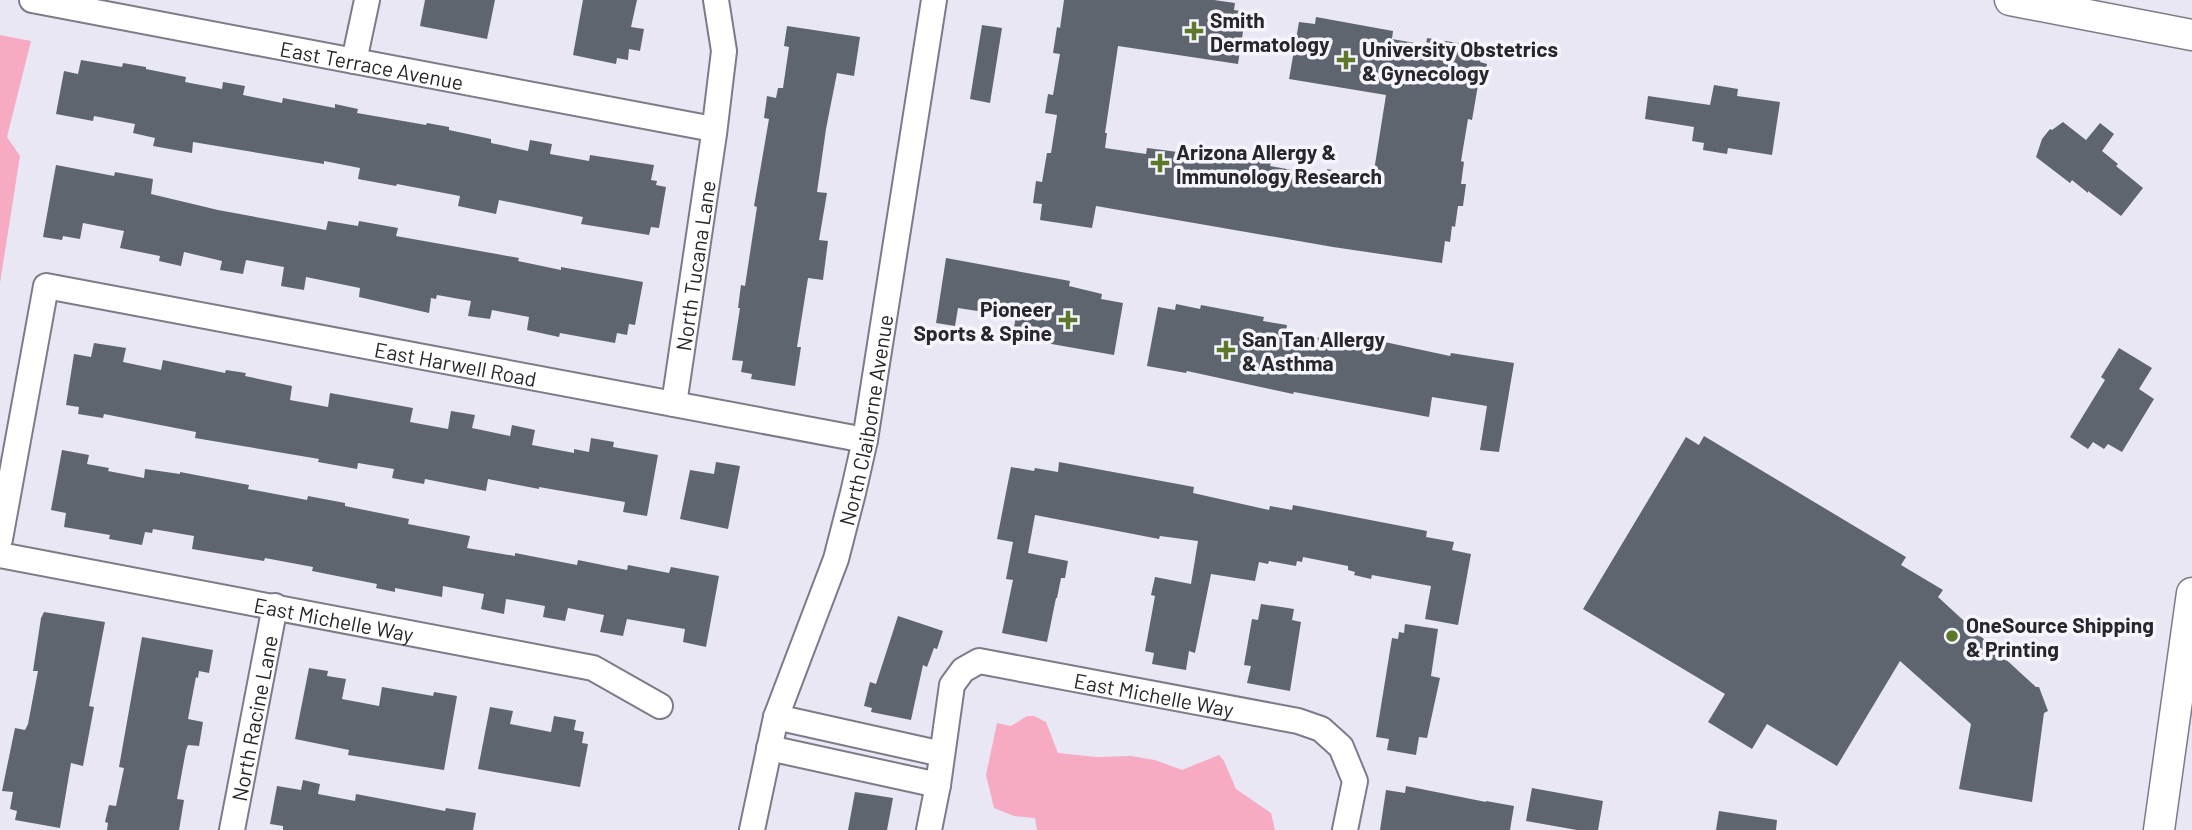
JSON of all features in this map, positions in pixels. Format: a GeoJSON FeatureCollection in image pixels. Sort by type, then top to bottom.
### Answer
{"type":"FeatureCollection","features":[{"type":"Feature","properties":{"kind":"main road"},"geometry":{"type":"LineString","coordinates":[[2010,0],[2192,35]]}},
{"type":"Feature","properties":{"kind":"main road"},"geometry":{"type":"LineString","coordinates":[[2159,830],[2186,673],[2192,593]]}},
{"type":"Feature","properties":{"kind":"street"},"geometry":{"type":"LineString","coordinates":[[354,61],[367,0]]}},
{"type":"Feature","properties":{"kind":"street","name":"North Tucana Lane"},"geometry":{"type":"LineString","coordinates":[[674,404],[723,51],[716,0]]}},
{"type":"Feature","properties":{"kind":"street","name":"North Claiborne Avenue"},"geometry":{"type":"LineString","coordinates":[[752,830],[776,717],[836,559],[865,440],[934,0]]}},
{"type":"Feature","properties":{"kind":"street","name":"East Terrace Avenue"},"geometry":{"type":"LineString","coordinates":[[40,1],[713,129]]}},
{"type":"Feature","properties":{"kind":"street","name":"East Harwell Road"},"geometry":{"type":"LineString","coordinates":[[0,539],[46,286],[865,440]]}},
{"type":"Feature","properties":{"kind":"street","name":"East Michelle Way"},"geometry":{"type":"LineString","coordinates":[[0,555],[593,668],[660,706]]}},
{"type":"Feature","properties":{"kind":"street","name":"North Racine Lane"},"geometry":{"type":"LineString","coordinates":[[232,830],[275,606]]}},
{"type":"Feature","properties":{"kind":"street","name":"East Michelle Way"},"geometry":{"type":"LineString","coordinates":[[942,754],[952,685],[964,670],[979,661],[1298,721],[1321,729],[1341,747],[1355,781],[1345,830]]}},
{"type":"Feature","properties":{"kind":"street"},"geometry":{"type":"LineString","coordinates":[[776,717],[942,754],[929,830]]}},
{"type":"Feature","properties":{"kind":"street"},"geometry":{"type":"LineString","coordinates":[[769,748],[938,785]]}},
{"type":"Feature","properties":{"kind":"shaded area"},"geometry":{"type":"Polygon","coordinates":[[[0,35],[31,41],[7,137],[20,156],[0,283],[0,35]]]}},
{"type":"Feature","properties":{"kind":"shaded area"},"geometry":{"type":"Polygon","coordinates":[[[1027,716],[1034,716],[1046,722],[1058,753],[1096,757],[1131,756],[1155,760],[1182,770],[1219,755],[1236,789],[1271,813],[1275,830],[1037,830],[1035,818],[1014,816],[994,808],[986,775],[997,723],[1011,726],[1027,716]]]}},
{"type":"Feature","properties":{"kind":"building"},"geometry":{"type":"Polygon","coordinates":[[[425,0],[495,0],[487,39],[420,26],[425,0]]]}},
{"type":"Feature","properties":{"kind":"building"},"geometry":{"type":"Polygon","coordinates":[[[583,0],[637,0],[631,27],[644,29],[640,51],[629,49],[628,60],[617,58],[616,64],[573,55],[583,0]]]}},
{"type":"Feature","properties":{"kind":"building"},"geometry":{"type":"Polygon","coordinates":[[[1064,0],[1214,0],[1235,3],[1234,10],[1246,12],[1238,64],[1118,46],[1105,148],[1146,154],[1147,148],[1209,156],[1209,153],[1271,163],[1270,166],[1326,176],[1327,169],[1373,177],[1386,95],[1289,79],[1299,22],[1315,24],[1316,17],[1393,31],[1392,39],[1426,45],[1427,38],[1483,47],[1480,62],[1487,64],[1484,86],[1478,85],[1472,120],[1468,119],[1461,161],[1464,162],[1461,184],[1466,184],[1463,206],[1458,206],[1450,242],[1445,241],[1442,263],[1096,206],[1092,228],[1040,220],[1042,204],[1033,203],[1036,181],[1042,182],[1047,153],[1051,153],[1057,115],[1045,113],[1048,94],[1053,95],[1060,54],[1053,53],[1064,0]]]}},
{"type":"Feature","properties":{"kind":"building"},"geometry":{"type":"Polygon","coordinates":[[[982,25],[1002,28],[990,103],[970,99],[982,25]]]}},
{"type":"Feature","properties":{"kind":"building"},"geometry":{"type":"Polygon","coordinates":[[[787,26],[860,37],[854,76],[837,73],[826,129],[817,192],[827,193],[819,240],[828,241],[823,280],[808,278],[797,347],[801,347],[795,386],[751,379],[752,374],[741,372],[743,361],[732,360],[741,285],[745,286],[757,207],[754,206],[769,119],[764,118],[767,96],[776,98],[778,88],[783,88],[789,47],[784,46],[787,26]]]}},
{"type":"Feature","properties":{"kind":"building"},"geometry":{"type":"Polygon","coordinates":[[[81,60],[122,67],[123,63],[146,67],[186,77],[185,82],[222,89],[223,82],[245,86],[243,95],[282,103],[283,98],[335,108],[335,104],[358,109],[357,113],[449,127],[449,130],[491,139],[491,143],[528,151],[530,140],[552,144],[550,154],[589,161],[590,155],[654,165],[651,180],[657,181],[656,185],[666,187],[659,228],[651,227],[649,235],[581,224],[583,217],[499,200],[496,214],[458,206],[460,196],[358,179],[360,168],[324,161],[324,164],[193,142],[192,153],[153,146],[155,138],[133,133],[135,124],[94,116],[93,121],[56,114],[64,71],[78,74],[81,60]]]}},
{"type":"Feature","properties":{"kind":"building"},"geometry":{"type":"Polygon","coordinates":[[[1714,85],[1738,89],[1737,96],[1780,102],[1772,155],[1728,148],[1727,154],[1703,150],[1704,143],[1692,141],[1694,127],[1645,119],[1648,96],[1710,105],[1714,85]]]}},
{"type":"Feature","properties":{"kind":"building"},"geometry":{"type":"Polygon","coordinates":[[[2063,122],[2086,140],[2100,123],[2114,134],[2102,151],[2143,188],[2121,216],[2036,157],[2042,139],[2050,129],[2063,122]]]}},
{"type":"Feature","properties":{"kind":"building"},"geometry":{"type":"Polygon","coordinates":[[[56,165],[114,176],[115,172],[153,179],[151,194],[218,210],[326,230],[328,221],[358,226],[359,221],[398,228],[396,236],[519,258],[518,261],[561,270],[561,267],[643,282],[635,325],[629,324],[627,335],[617,333],[615,343],[560,333],[559,337],[527,330],[529,317],[492,310],[490,319],[468,316],[471,301],[437,295],[436,299],[431,298],[429,313],[359,297],[360,288],[306,277],[304,290],[281,286],[284,267],[246,260],[243,274],[220,270],[222,261],[184,252],[181,266],[159,261],[160,256],[120,248],[124,231],[83,223],[80,239],[43,237],[56,165]]]}},
{"type":"Feature","properties":{"kind":"building"},"geometry":{"type":"Polygon","coordinates":[[[946,258],[1070,281],[1069,286],[1102,294],[1101,299],[1123,303],[1114,355],[1012,337],[1016,317],[958,308],[955,326],[936,323],[946,258]]]}},
{"type":"Feature","properties":{"kind":"building"},"geometry":{"type":"Polygon","coordinates":[[[1176,304],[1200,309],[1201,305],[1264,317],[1263,321],[1287,325],[1286,331],[1335,341],[1351,342],[1352,335],[1450,356],[1451,353],[1514,363],[1499,452],[1480,450],[1487,406],[1432,397],[1429,417],[1294,392],[1293,394],[1187,371],[1186,373],[1147,366],[1158,307],[1175,310],[1176,304]]]}},
{"type":"Feature","properties":{"kind":"building"},"geometry":{"type":"Polygon","coordinates":[[[94,343],[126,348],[123,362],[161,370],[163,360],[225,373],[226,370],[246,373],[245,376],[292,386],[290,400],[328,407],[330,393],[413,408],[410,422],[448,429],[451,411],[475,415],[472,428],[510,436],[512,425],[535,430],[532,445],[574,453],[574,449],[589,452],[591,438],[614,442],[613,447],[658,455],[647,516],[623,512],[625,502],[488,479],[486,491],[425,479],[424,484],[392,478],[394,469],[358,463],[357,469],[318,462],[319,459],[195,438],[196,432],[104,414],[103,418],[78,414],[79,407],[66,405],[74,354],[91,357],[94,343]]]}},
{"type":"Feature","properties":{"kind":"building"},"geometry":{"type":"Polygon","coordinates":[[[2119,348],[2152,368],[2139,389],[2154,399],[2122,452],[2108,444],[2104,449],[2093,442],[2088,449],[2070,437],[2105,380],[2101,377],[2119,348]]]}},
{"type":"Feature","properties":{"kind":"building"},"geometry":{"type":"Polygon","coordinates":[[[1704,436],[1906,557],[1901,565],[1943,590],[1938,597],[2039,687],[2048,711],[2044,713],[2032,802],[1959,789],[1971,724],[1900,661],[1837,766],[1767,724],[1752,749],[1708,722],[1725,694],[1583,609],[1686,437],[1699,445],[1704,436]]]}},
{"type":"Feature","properties":{"kind":"building"},"geometry":{"type":"Polygon","coordinates":[[[62,450],[89,455],[87,464],[144,478],[145,469],[180,472],[249,485],[248,489],[307,500],[308,496],[345,503],[345,506],[409,519],[408,524],[470,536],[467,548],[515,556],[515,553],[577,565],[578,560],[627,570],[628,565],[669,573],[671,567],[719,576],[706,647],[683,642],[685,629],[627,619],[623,636],[600,632],[604,615],[568,608],[565,621],[543,617],[545,606],[506,599],[504,614],[481,609],[484,594],[443,586],[442,597],[395,588],[395,592],[376,588],[377,584],[312,571],[313,567],[192,549],[194,536],[153,529],[152,533],[145,532],[142,545],[109,539],[110,535],[64,527],[66,513],[51,510],[62,450]]]}},
{"type":"Feature","properties":{"kind":"building"},"geometry":{"type":"Polygon","coordinates":[[[716,462],[740,466],[728,529],[680,519],[690,470],[714,474],[716,462]]]}},
{"type":"Feature","properties":{"kind":"building"},"geometry":{"type":"Polygon","coordinates":[[[1059,462],[1194,487],[1193,493],[1269,510],[1270,506],[1292,510],[1293,505],[1427,531],[1426,537],[1454,542],[1452,550],[1471,554],[1458,625],[1425,619],[1431,586],[1372,575],[1371,579],[1354,575],[1355,572],[1348,570],[1348,566],[1303,557],[1302,562],[1297,561],[1296,566],[1259,562],[1255,581],[1211,574],[1195,653],[1189,651],[1186,670],[1152,664],[1154,653],[1145,651],[1155,596],[1151,595],[1155,577],[1191,584],[1198,541],[1160,536],[1159,539],[1035,515],[1028,553],[1068,561],[1065,578],[1061,578],[1047,642],[1002,633],[1013,580],[1006,579],[1013,542],[997,539],[1011,467],[1058,472],[1059,462]]]}},
{"type":"Feature","properties":{"kind":"building"},"geometry":{"type":"Polygon","coordinates":[[[1261,604],[1294,609],[1292,620],[1301,622],[1290,691],[1247,683],[1251,666],[1244,665],[1252,619],[1258,620],[1261,604]]]}},
{"type":"Feature","properties":{"kind":"building"},"geometry":{"type":"Polygon","coordinates":[[[44,612],[105,622],[89,706],[94,707],[83,766],[71,763],[60,828],[15,820],[17,811],[10,809],[13,792],[2,791],[15,728],[25,730],[28,724],[38,671],[33,671],[44,612]]]}},
{"type":"Feature","properties":{"kind":"building"},"geometry":{"type":"Polygon","coordinates":[[[898,616],[943,631],[927,667],[923,665],[911,720],[871,712],[872,708],[864,706],[870,682],[876,684],[898,616]]]}},
{"type":"Feature","properties":{"kind":"building"},"geometry":{"type":"Polygon","coordinates":[[[1405,624],[1438,629],[1431,676],[1440,678],[1427,738],[1419,737],[1416,755],[1387,750],[1389,739],[1376,737],[1392,638],[1398,639],[1399,632],[1404,633],[1405,624]]]}},
{"type":"Feature","properties":{"kind":"building"},"geometry":{"type":"Polygon","coordinates":[[[142,637],[213,650],[209,673],[199,671],[198,678],[196,677],[188,719],[203,722],[199,746],[188,745],[186,750],[177,799],[184,800],[179,830],[107,830],[108,823],[105,822],[109,805],[116,806],[124,768],[119,767],[142,637]]]}},
{"type":"Feature","properties":{"kind":"building"},"geometry":{"type":"Polygon","coordinates":[[[309,668],[328,671],[327,676],[346,679],[342,699],[379,706],[382,687],[433,696],[434,692],[457,696],[444,770],[348,755],[349,750],[295,739],[309,668]]]}},
{"type":"Feature","properties":{"kind":"building"},"geometry":{"type":"Polygon","coordinates":[[[490,707],[513,711],[510,724],[551,732],[554,716],[576,720],[574,730],[584,732],[582,743],[588,744],[580,787],[478,769],[490,707]]]}},
{"type":"Feature","properties":{"kind":"building"},"geometry":{"type":"Polygon","coordinates":[[[303,780],[320,784],[318,794],[355,801],[356,794],[445,811],[446,808],[476,813],[473,830],[283,830],[283,826],[270,824],[277,786],[301,790],[303,780]]]}},
{"type":"Feature","properties":{"kind":"building"},"geometry":{"type":"Polygon","coordinates":[[[1406,786],[1514,806],[1510,830],[1380,830],[1386,790],[1405,793],[1406,786]]]}},
{"type":"Feature","properties":{"kind":"building"},"geometry":{"type":"Polygon","coordinates":[[[1532,788],[1603,801],[1598,830],[1577,830],[1526,821],[1532,788]]]}},
{"type":"Feature","properties":{"kind":"building"},"geometry":{"type":"Polygon","coordinates":[[[855,792],[893,798],[887,830],[848,830],[855,792]]]}},
{"type":"Feature","properties":{"kind":"building"},"geometry":{"type":"Polygon","coordinates":[[[1719,811],[1777,820],[1776,830],[1716,830],[1719,811]]]}},
{"type":"Feature","properties":{"kind":"place","name":"Smith Dermatology"},"geometry":{"type":"Point","coordinates":[1194,31]}},
{"type":"Feature","properties":{"kind":"place","name":"University Obstetrics & Gynecology"},"geometry":{"type":"Point","coordinates":[1346,60]}},
{"type":"Feature","properties":{"kind":"place","name":"Arizona Allergy & Immunology Research"},"geometry":{"type":"Point","coordinates":[1160,163]}},
{"type":"Feature","properties":{"kind":"place","name":"Pioneer Sports & Spine"},"geometry":{"type":"Point","coordinates":[1068,320]}},
{"type":"Feature","properties":{"kind":"place","name":"San Tan Allergy & Asthma"},"geometry":{"type":"Point","coordinates":[1226,350]}},
{"type":"Feature","properties":{"kind":"place","name":"OneSource Shipping & Printing"},"geometry":{"type":"Point","coordinates":[1952,636]}}]}
